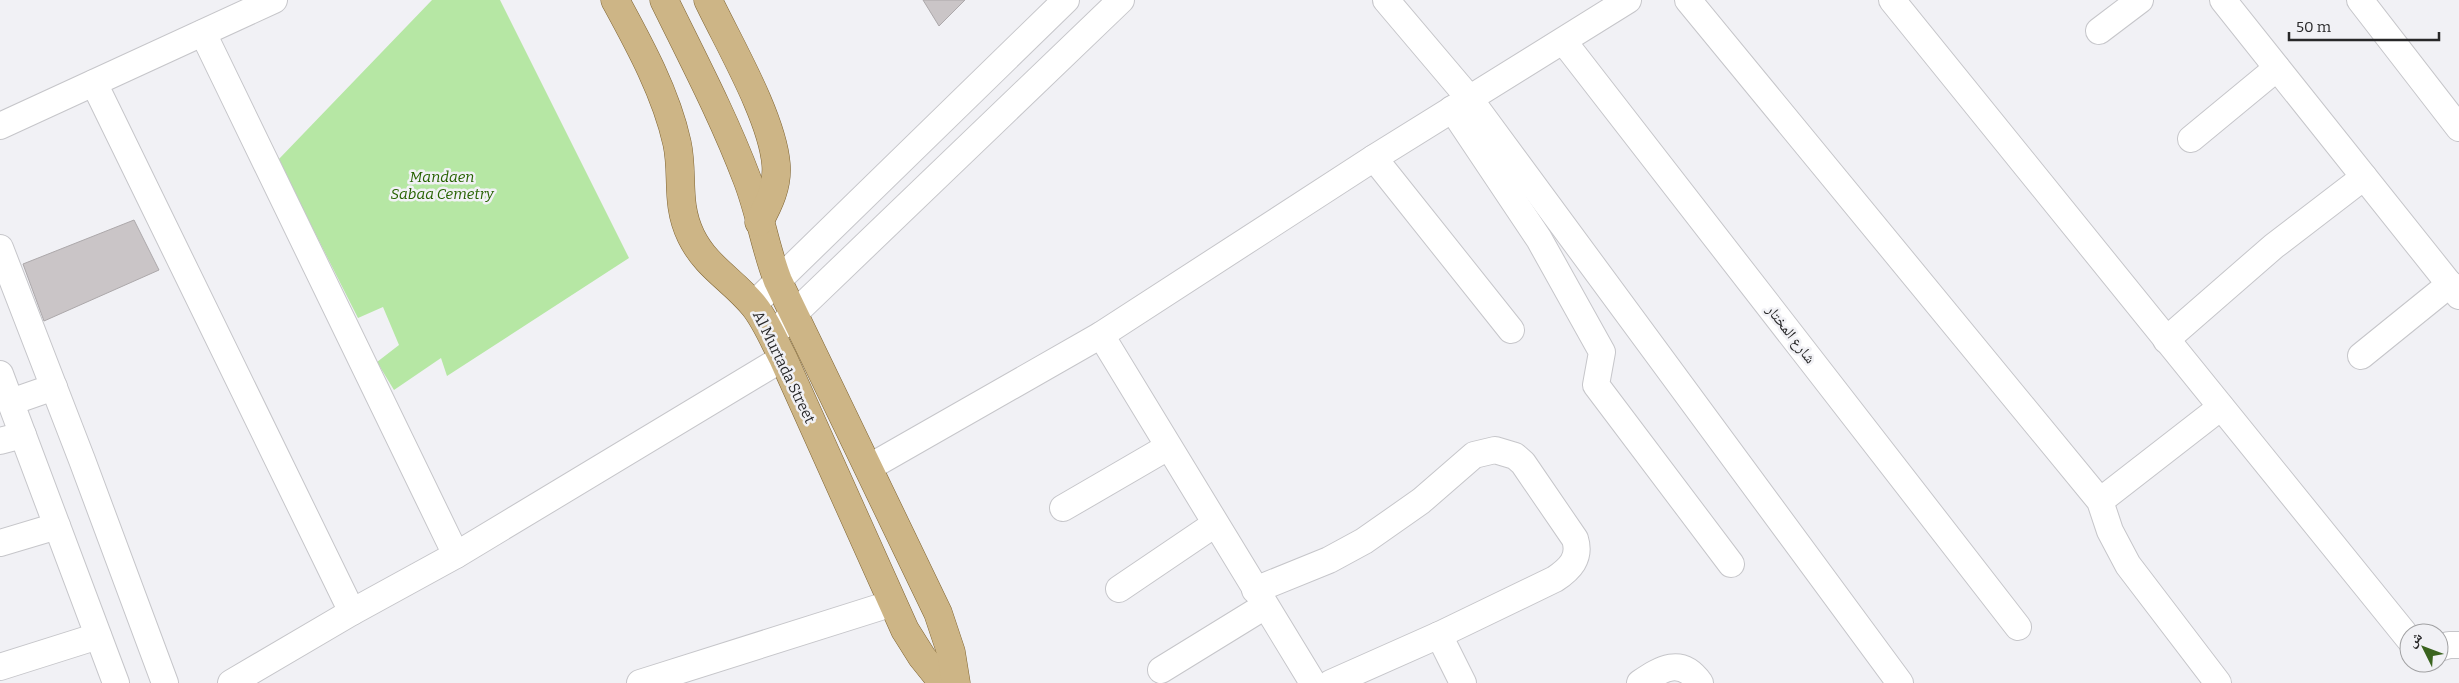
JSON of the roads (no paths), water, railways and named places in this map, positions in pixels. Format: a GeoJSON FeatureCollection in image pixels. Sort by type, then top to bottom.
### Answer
{"type":"FeatureCollection","features":[{"type":"Feature","properties":{"kind":"main road","name":"Al Murtada Street"},"geometry":{"type":"LineString","coordinates":[[615,0],[643,56],[674,132],[679,156],[680,203],[691,236],[710,265],[753,304],[778,347],[913,644],[943,683]]}},
{"type":"Feature","properties":{"kind":"main road"},"geometry":{"type":"LineString","coordinates":[[664,0],[732,142],[748,182],[778,281],[938,613],[951,652],[956,683]]}},
{"type":"Feature","properties":{"kind":"main road"},"geometry":{"type":"LineString","coordinates":[[708,0],[759,106],[773,146],[776,165],[774,185],[769,205],[759,222]]}},
{"type":"Feature","properties":{"kind":"street"},"geometry":{"type":"LineString","coordinates":[[0,126],[274,0]]}},
{"type":"Feature","properties":{"kind":"street"},"geometry":{"type":"LineString","coordinates":[[753,304],[1066,0]]}},
{"type":"Feature","properties":{"kind":"street"},"geometry":{"type":"LineString","coordinates":[[232,683],[352,612],[456,555],[778,347],[794,313],[1121,0]]}},
{"type":"Feature","properties":{"kind":"street"},"geometry":{"type":"LineString","coordinates":[[1386,0],[1460,103],[1900,683]]}},
{"type":"Feature","properties":{"kind":"street"},"geometry":{"type":"LineString","coordinates":[[868,468],[1101,335],[1460,103],[1564,42],[1628,0]]}},
{"type":"Feature","properties":{"kind":"street"},"geometry":{"type":"LineString","coordinates":[[1688,0],[2100,501],[2110,531],[2128,565],[2218,683]]}},
{"type":"Feature","properties":{"kind":"street"},"geometry":{"type":"LineString","coordinates":[[2099,31],[2140,0]]}},
{"type":"Feature","properties":{"kind":"street"},"geometry":{"type":"LineString","coordinates":[[2223,0],[2454,290],[2361,356]]}},
{"type":"Feature","properties":{"kind":"street"},"geometry":{"type":"LineString","coordinates":[[2360,0],[2459,128]]}},
{"type":"Feature","properties":{"kind":"street"},"geometry":{"type":"LineString","coordinates":[[1895,1],[2166,340],[2399,627]]}},
{"type":"Feature","properties":{"kind":"street"},"geometry":{"type":"LineString","coordinates":[[203,33],[456,555]]}},
{"type":"Feature","properties":{"kind":"street","name":"شارع المختار"},"geometry":{"type":"LineString","coordinates":[[1564,42],[2018,627]]}},
{"type":"Feature","properties":{"kind":"street"},"geometry":{"type":"LineString","coordinates":[[2191,139],[2277,68]]}},
{"type":"Feature","properties":{"kind":"street"},"geometry":{"type":"LineString","coordinates":[[94,83],[352,612]]}},
{"type":"Feature","properties":{"kind":"street"},"geometry":{"type":"LineString","coordinates":[[1460,103],[1602,352],[1596,385],[1731,564]]}},
{"type":"Feature","properties":{"kind":"street"},"geometry":{"type":"LineString","coordinates":[[1374,158],[1511,330]]}},
{"type":"Feature","properties":{"kind":"street"},"geometry":{"type":"LineString","coordinates":[[2166,340],[2274,246],[2364,177]]}},
{"type":"Feature","properties":{"kind":"street"},"geometry":{"type":"LineString","coordinates":[[0,248],[165,683]]}},
{"type":"Feature","properties":{"kind":"street"},"geometry":{"type":"LineString","coordinates":[[1101,335],[1313,683]]}},
{"type":"Feature","properties":{"kind":"street"},"geometry":{"type":"LineString","coordinates":[[0,374],[11,402],[12,438],[57,526],[116,683]]}},
{"type":"Feature","properties":{"kind":"street"},"geometry":{"type":"LineString","coordinates":[[11,402],[54,387]]}},
{"type":"Feature","properties":{"kind":"street"},"geometry":{"type":"LineString","coordinates":[[2100,501],[2221,407]]}},
{"type":"Feature","properties":{"kind":"street"},"geometry":{"type":"LineString","coordinates":[[1063,508],[1168,447]]}},
{"type":"Feature","properties":{"kind":"street"},"geometry":{"type":"LineString","coordinates":[[1160,670],[1292,577],[1364,541],[1421,502],[1474,455],[1484,451],[1505,452],[1523,463],[1575,539],[1577,546],[1575,560],[1565,573],[1439,635],[1331,683]]}},
{"type":"Feature","properties":{"kind":"street"},"geometry":{"type":"LineString","coordinates":[[1119,589],[1215,524]]}},
{"type":"Feature","properties":{"kind":"street"},"geometry":{"type":"LineString","coordinates":[[0,543],[57,526]]}},
{"type":"Feature","properties":{"kind":"street"},"geometry":{"type":"LineString","coordinates":[[640,683],[893,603]]}},
{"type":"Feature","properties":{"kind":"street"},"geometry":{"type":"LineString","coordinates":[[1439,635],[1462,683]]}},
{"type":"Feature","properties":{"kind":"street"},"geometry":{"type":"LineString","coordinates":[[0,667],[98,636]]}},
{"type":"Feature","properties":{"kind":"street"},"geometry":{"type":"LineString","coordinates":[[1640,683],[1659,670],[1675,667],[1691,673],[1700,683]]}},
{"type":"Feature","properties":{"kind":"park label","name":"Mandaen Sabaa Cemetry"},"geometry":{"type":"Point","coordinates":[442,186]}}]}
